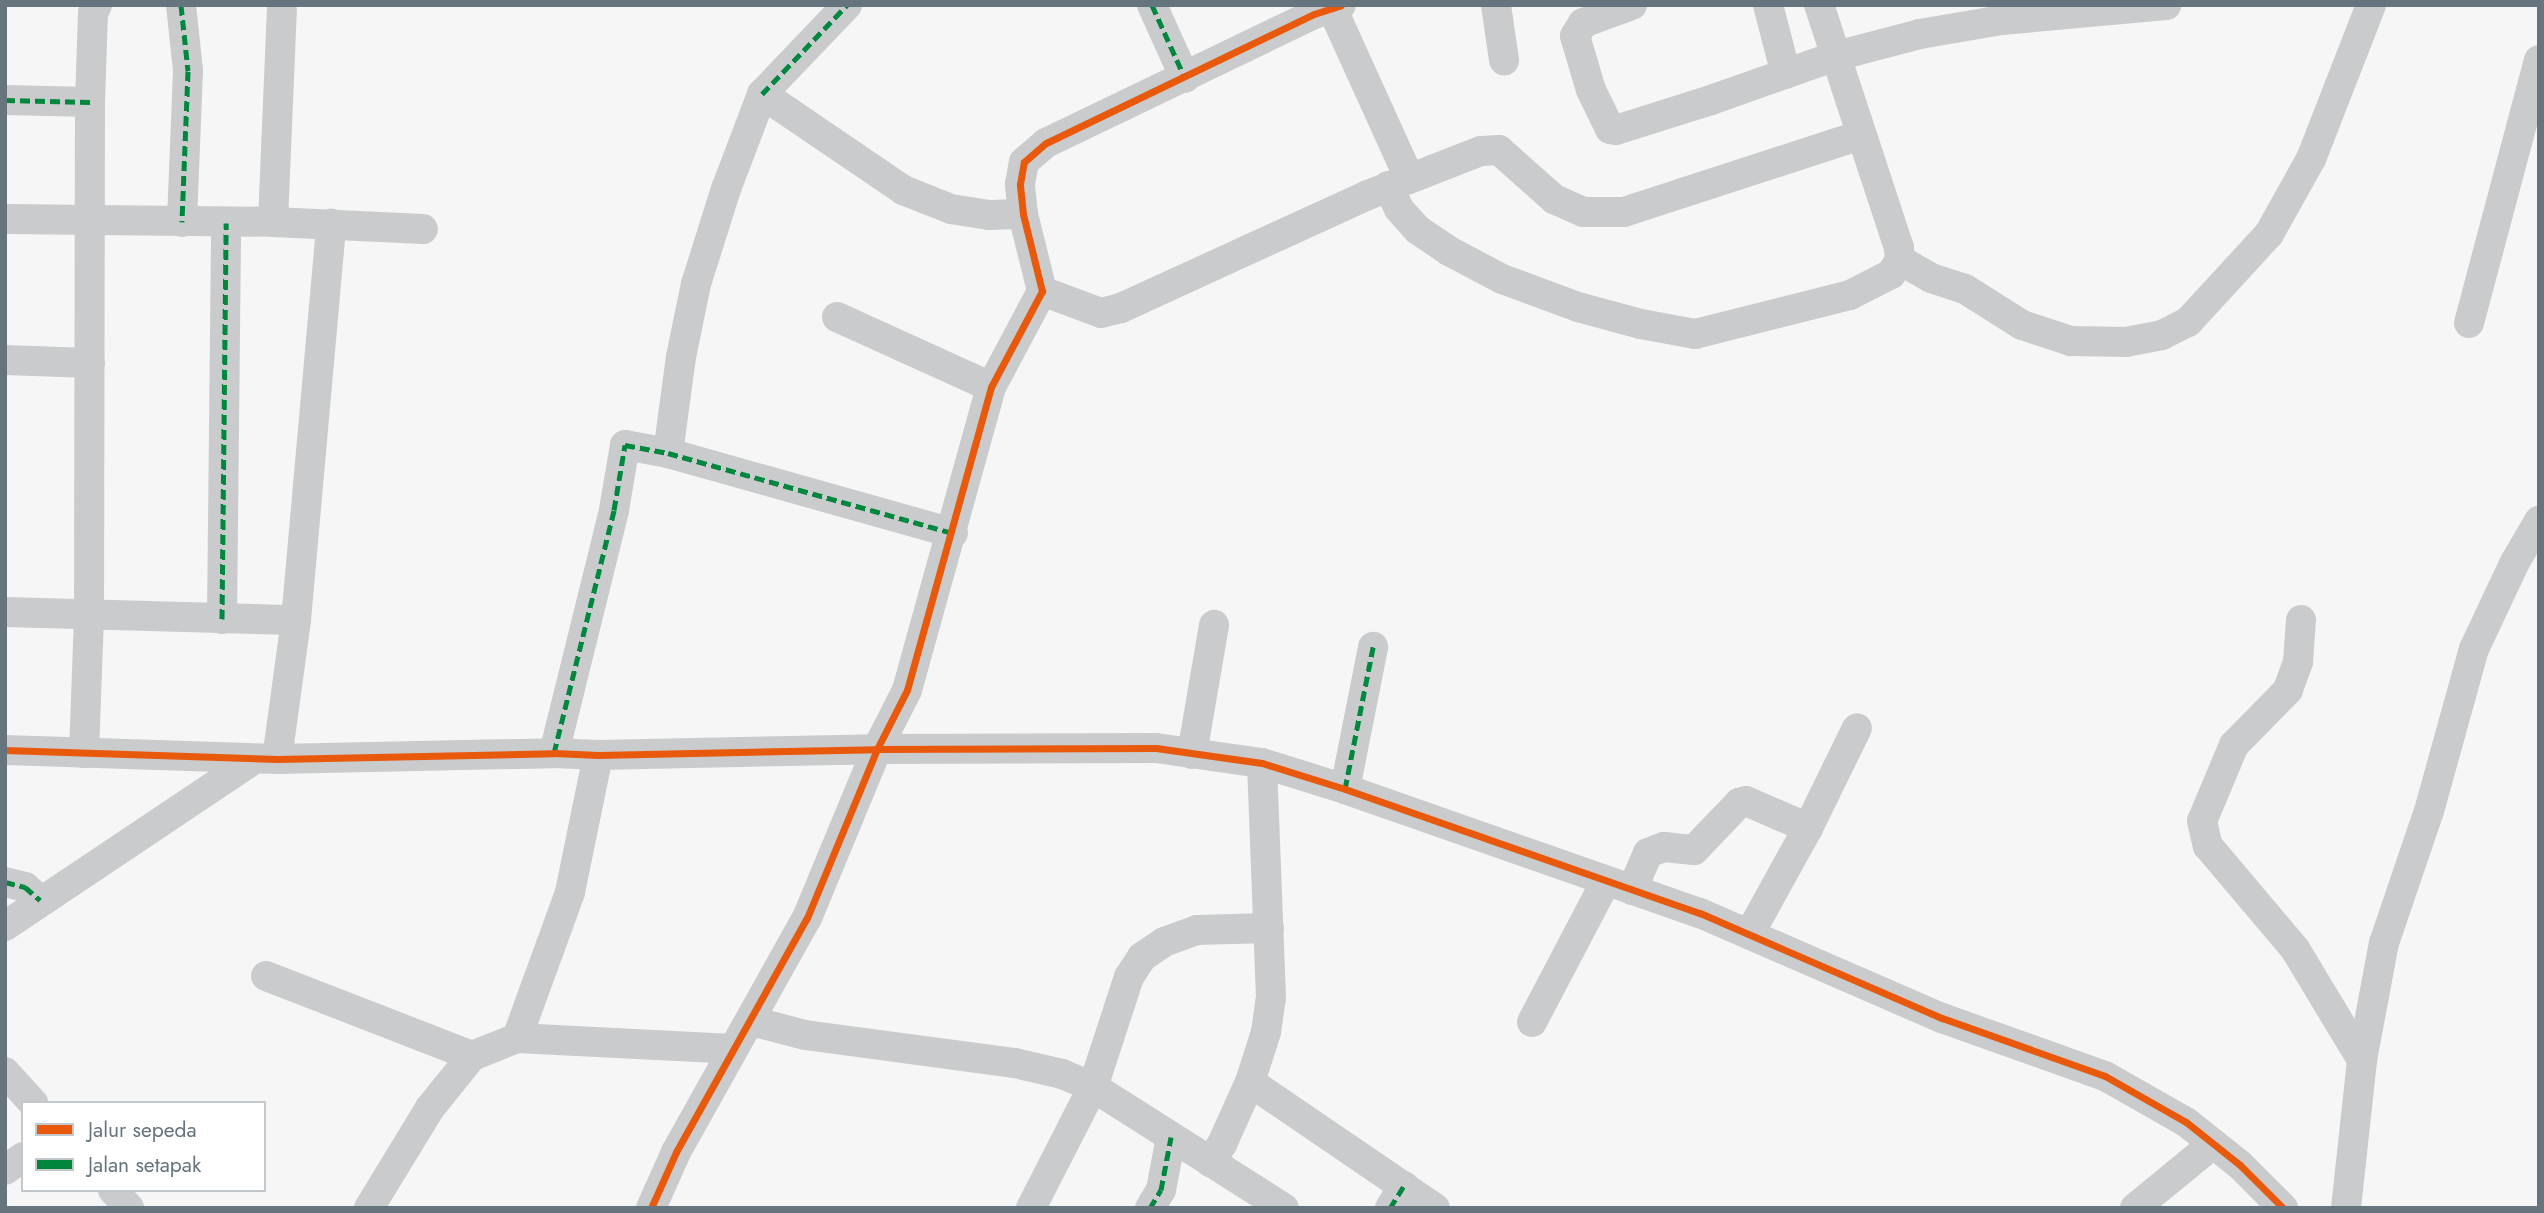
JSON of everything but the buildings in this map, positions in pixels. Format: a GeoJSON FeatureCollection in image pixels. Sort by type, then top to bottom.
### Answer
{"type":"FeatureCollection","features":[{"type":"Feature","properties":{"kind":"street"},"geometry":{"type":"LineString","coordinates":[[84,753],[89,614],[90,102],[93,13],[97,5]]}},
{"type":"Feature","properties":{"kind":"street"},"geometry":{"type":"LineString","coordinates":[[181,5],[188,71],[182,222]]}},
{"type":"Feature","properties":{"kind":"street"},"geometry":{"type":"LineString","coordinates":[[668,453],[681,357],[696,284],[726,189],[762,94],[847,5]]}},
{"type":"Feature","properties":{"kind":"street"},"geometry":{"type":"LineString","coordinates":[[1152,5],[1185,78]]}},
{"type":"Feature","properties":{"kind":"street"},"geometry":{"type":"LineString","coordinates":[[1496,5],[1504,60]]}},
{"type":"Feature","properties":{"kind":"street"},"geometry":{"type":"LineString","coordinates":[[1632,5],[1583,23],[1575,36],[1591,90],[1609,129],[1616,130],[1836,56],[1920,34],[2002,20],[2166,5]]}},
{"type":"Feature","properties":{"kind":"street"},"geometry":{"type":"LineString","coordinates":[[1768,5],[1786,74]]}},
{"type":"Feature","properties":{"kind":"street"},"geometry":{"type":"LineString","coordinates":[[650,1208],[676,1152],[807,918],[877,749],[908,690],[991,387],[1042,291],[1023,214],[1020,184],[1024,162],[1046,143],[1325,8],[1399,182],[1399,209],[1418,230],[1449,251],[1502,279],[1578,307],[1641,324],[1695,334],[1850,295],[1891,275],[1900,260],[1899,248],[1819,5]]}},
{"type":"Feature","properties":{"kind":"street"},"geometry":{"type":"LineString","coordinates":[[1900,260],[1931,278],[1965,289],[2022,325],[2071,341],[2126,342],[2162,335],[2188,322],[2269,234],[2311,159],[2371,5]]}},
{"type":"Feature","properties":{"kind":"street"},"geometry":{"type":"LineString","coordinates":[[273,222],[282,10]]}},
{"type":"Feature","properties":{"kind":"street"},"geometry":{"type":"LineString","coordinates":[[2469,323],[2539,60]]}},
{"type":"Feature","properties":{"kind":"street"},"geometry":{"type":"LineString","coordinates":[[762,94],[903,190],[951,209],[990,215],[1023,214]]}},
{"type":"Feature","properties":{"kind":"street"},"geometry":{"type":"LineString","coordinates":[[5,100],[90,102]]}},
{"type":"Feature","properties":{"kind":"street"},"geometry":{"type":"LineString","coordinates":[[1042,291],[1101,313],[1121,308],[1399,182],[1480,151],[1499,150],[1554,199],[1583,212],[1624,212],[1861,135]]}},
{"type":"Feature","properties":{"kind":"street"},"geometry":{"type":"LineString","coordinates":[[5,219],[273,222],[423,229]]}},
{"type":"Feature","properties":{"kind":"street"},"geometry":{"type":"LineString","coordinates":[[222,619],[226,223]]}},
{"type":"Feature","properties":{"kind":"street"},"geometry":{"type":"LineString","coordinates":[[5,926],[40,900],[265,759],[296,620],[331,224]]}},
{"type":"Feature","properties":{"kind":"street"},"geometry":{"type":"LineString","coordinates":[[837,317],[991,387]]}},
{"type":"Feature","properties":{"kind":"street"},"geometry":{"type":"LineString","coordinates":[[5,360],[90,363]]}},
{"type":"Feature","properties":{"kind":"street"},"geometry":{"type":"LineString","coordinates":[[554,753],[602,562],[625,444],[668,453],[953,533]]}},
{"type":"Feature","properties":{"kind":"street"},"geometry":{"type":"LineString","coordinates":[[2346,1208],[2362,1060],[2384,943],[2429,811],[2474,649],[2515,562],[2539,521]]}},
{"type":"Feature","properties":{"kind":"street"},"geometry":{"type":"LineString","coordinates":[[5,612],[296,620]]}},
{"type":"Feature","properties":{"kind":"street"},"geometry":{"type":"LineString","coordinates":[[2301,620],[2298,662],[2288,690],[2234,745],[2202,821],[2208,846],[2295,949],[2362,1060]]}},
{"type":"Feature","properties":{"kind":"street"},"geometry":{"type":"LineString","coordinates":[[1192,754],[1214,625]]}},
{"type":"Feature","properties":{"kind":"street"},"geometry":{"type":"LineString","coordinates":[[1345,789],[1373,647]]}},
{"type":"Feature","properties":{"kind":"street"},"geometry":{"type":"LineString","coordinates":[[1750,933],[1808,828],[1857,728]]}},
{"type":"Feature","properties":{"kind":"street"},"geometry":{"type":"LineString","coordinates":[[5,750],[265,759],[877,749],[1156,748],[1262,763],[1345,789],[1750,933],[1942,1018],[2105,1076],[2186,1122],[2283,1208]]}},
{"type":"Feature","properties":{"kind":"street"},"geometry":{"type":"LineString","coordinates":[[517,1038],[570,892],[598,755]]}},
{"type":"Feature","properties":{"kind":"street"},"geometry":{"type":"LineString","coordinates":[[1210,1162],[1222,1144],[1250,1082],[1266,1032],[1271,998],[1262,763]]}},
{"type":"Feature","properties":{"kind":"street"},"geometry":{"type":"LineString","coordinates":[[1532,1022],[1619,885],[1648,853],[1664,847],[1694,850],[1739,803],[1746,802],[1808,828]]}},
{"type":"Feature","properties":{"kind":"street"},"geometry":{"type":"LineString","coordinates":[[5,881],[25,887],[40,900]]}},
{"type":"Feature","properties":{"kind":"street"},"geometry":{"type":"LineString","coordinates":[[1031,1208],[1093,1087],[1129,977],[1142,957],[1164,942],[1197,930],[1269,928]]}},
{"type":"Feature","properties":{"kind":"street"},"geometry":{"type":"LineString","coordinates":[[266,976],[472,1056]]}},
{"type":"Feature","properties":{"kind":"street"},"geometry":{"type":"LineString","coordinates":[[751,1021],[806,1035],[1015,1063],[1062,1074],[1093,1087],[1283,1208]]}},
{"type":"Feature","properties":{"kind":"street"},"geometry":{"type":"LineString","coordinates":[[369,1208],[430,1108],[472,1056],[517,1038],[732,1049]]}},
{"type":"Feature","properties":{"kind":"street"},"geometry":{"type":"LineString","coordinates":[[5,1072],[31,1101]]}},
{"type":"Feature","properties":{"kind":"street"},"geometry":{"type":"LineString","coordinates":[[1250,1082],[1397,1197],[1435,1208]]}},
{"type":"Feature","properties":{"kind":"street"},"geometry":{"type":"LineString","coordinates":[[1150,1208],[1161,1191],[1171,1137]]}},
{"type":"Feature","properties":{"kind":"street"},"geometry":{"type":"LineString","coordinates":[[2135,1208],[2213,1144]]}},
{"type":"Feature","properties":{"kind":"street"},"geometry":{"type":"LineString","coordinates":[[5,1170],[21,1158]]}},
{"type":"Feature","properties":{"kind":"street"},"geometry":{"type":"LineString","coordinates":[[115,1192],[129,1208]]}},
{"type":"Feature","properties":{"kind":"marked path"},"geometry":{"type":"LineString","coordinates":[[181,5],[188,71],[182,222]]}},
{"type":"Feature","properties":{"kind":"marked path"},"geometry":{"type":"LineString","coordinates":[[762,94],[847,5]]}},
{"type":"Feature","properties":{"kind":"marked path"},"geometry":{"type":"LineString","coordinates":[[1152,5],[1185,78]]}},
{"type":"Feature","properties":{"kind":"marked path"},"geometry":{"type":"LineString","coordinates":[[5,100],[90,102]]}},
{"type":"Feature","properties":{"kind":"marked path"},"geometry":{"type":"LineString","coordinates":[[222,619],[226,223]]}},
{"type":"Feature","properties":{"kind":"marked path"},"geometry":{"type":"LineString","coordinates":[[554,753],[614,510],[625,445],[668,453],[953,533]]}},
{"type":"Feature","properties":{"kind":"marked path"},"geometry":{"type":"LineString","coordinates":[[1345,789],[1373,647]]}},
{"type":"Feature","properties":{"kind":"marked path"},"geometry":{"type":"LineString","coordinates":[[5,882],[25,887],[40,900]]}},
{"type":"Feature","properties":{"kind":"marked path"},"geometry":{"type":"LineString","coordinates":[[1150,1208],[1161,1190],[1171,1137]]}},
{"type":"Feature","properties":{"kind":"marked path"},"geometry":{"type":"LineString","coordinates":[[1390,1208],[1404,1186]]}},
{"type":"Feature","properties":{"kind":"cycle path"},"geometry":{"type":"LineString","coordinates":[[651,1208],[676,1152],[807,918],[877,749],[907,690],[991,387],[1042,291],[1023,214],[1020,184],[1024,162],[1046,143],[1314,14],[1341,5]]}},
{"type":"Feature","properties":{"kind":"cycle path"},"geometry":{"type":"LineString","coordinates":[[5,750],[277,759],[554,753],[598,755],[877,749],[1156,748],[1262,763],[1345,789],[1700,913],[1942,1018],[2105,1076],[2186,1122],[2240,1165],[2283,1208]]}}]}
